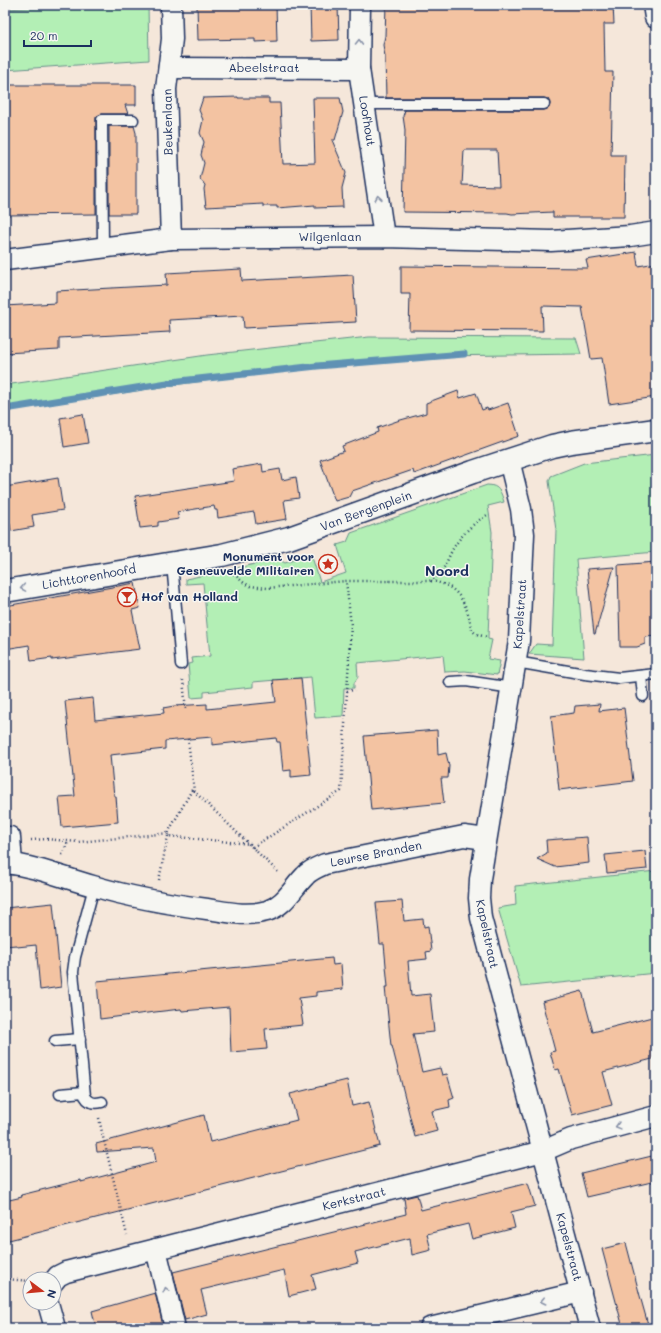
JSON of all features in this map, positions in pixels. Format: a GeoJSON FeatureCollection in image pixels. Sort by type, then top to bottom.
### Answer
{"type":"FeatureCollection","features":[{"type":"Feature","properties":{"kind":"street","name":"Beukenlaan"},"geometry":{"type":"LineString","coordinates":[[171,5],[172,40],[166,89],[171,238]]}},
{"type":"Feature","properties":{"kind":"street","name":"Loofhout"},"geometry":{"type":"LineString","coordinates":[[360,5],[359,69],[384,237]]}},
{"type":"Feature","properties":{"kind":"street"},"geometry":{"type":"LineString","coordinates":[[654,5],[656,17]]}},
{"type":"Feature","properties":{"kind":"street","name":"Abeelstraat"},"geometry":{"type":"LineString","coordinates":[[169,68],[359,69]]}},
{"type":"Feature","properties":{"kind":"street","name":"Wilgenlaan"},"geometry":{"type":"LineString","coordinates":[[5,260],[171,238],[384,237],[551,241],[630,236],[656,232]]}},
{"type":"Feature","properties":{"kind":"street","name":"Van Bergenplein"},"geometry":{"type":"LineString","coordinates":[[172,563],[222,555],[289,538],[561,443],[656,430]]}},
{"type":"Feature","properties":{"kind":"street","name":"Kapelstraat"},"geometry":{"type":"LineString","coordinates":[[509,460],[521,509],[524,541],[519,641],[479,888],[481,918],[590,1328]]}},
{"type":"Feature","properties":{"kind":"street","name":"Lichttorenhoofd"},"geometry":{"type":"LineString","coordinates":[[5,591],[172,563]]}},
{"type":"Feature","properties":{"kind":"street","name":"Leurse Branden"},"geometry":{"type":"LineString","coordinates":[[10,840],[9,864],[53,874],[94,887],[154,901],[229,913],[253,914],[270,910],[278,905],[287,898],[311,871],[333,861],[464,836],[486,839]]}},
{"type":"Feature","properties":{"kind":"street","name":"Kerkstraat"},"geometry":{"type":"LineString","coordinates":[[62,1274],[544,1151],[571,1139],[656,1116]]}},
{"type":"Feature","properties":{"kind":"street"},"geometry":{"type":"LineString","coordinates":[[156,1249],[175,1328]]}},
{"type":"Feature","properties":{"kind":"street"},"geometry":{"type":"LineString","coordinates":[[430,1328],[581,1292]]}},
{"type":"Feature","properties":{"kind":"street"},"geometry":{"type":"LineString","coordinates":[[50,1311],[55,1328]]}},
{"type":"Feature","properties":{"kind":"lane"},"geometry":{"type":"LineString","coordinates":[[364,104],[544,104]]}},
{"type":"Feature","properties":{"kind":"lane"},"geometry":{"type":"LineString","coordinates":[[103,247],[102,120],[133,120]]}},
{"type":"Feature","properties":{"kind":"lane"},"geometry":{"type":"LineString","coordinates":[[172,563],[181,664]]}},
{"type":"Feature","properties":{"kind":"lane"},"geometry":{"type":"LineString","coordinates":[[516,662],[585,674],[619,678],[656,674]]}},
{"type":"Feature","properties":{"kind":"lane"},"geometry":{"type":"LineString","coordinates":[[641,676],[644,696]]}},
{"type":"Feature","properties":{"kind":"lane"},"geometry":{"type":"LineString","coordinates":[[450,682],[466,681],[512,688]]}},
{"type":"Feature","properties":{"kind":"lane"},"geometry":{"type":"LineString","coordinates":[[94,887],[74,964],[84,1092],[88,1100],[99,1103]]}},
{"type":"Feature","properties":{"kind":"lane"},"geometry":{"type":"LineString","coordinates":[[55,1041],[80,1039]]}},
{"type":"Feature","properties":{"kind":"lane"},"geometry":{"type":"LineString","coordinates":[[60,1094],[84,1092]]}},
{"type":"Feature","properties":{"kind":"path"},"geometry":{"type":"LineString","coordinates":[[429,581],[434,579],[442,572],[453,549],[464,534],[480,519],[489,514]]}},
{"type":"Feature","properties":{"kind":"path"},"geometry":{"type":"LineString","coordinates":[[222,555],[236,576],[250,586],[258,588],[346,581],[429,581],[445,584],[454,590],[465,607],[474,632],[488,637]]}},
{"type":"Feature","properties":{"kind":"path"},"geometry":{"type":"LineString","coordinates":[[253,847],[341,791],[351,625],[346,581]]}},
{"type":"Feature","properties":{"kind":"path"},"geometry":{"type":"LineString","coordinates":[[181,664],[186,710]]}},
{"type":"Feature","properties":{"kind":"path"},"geometry":{"type":"LineString","coordinates":[[347,691],[355,690]]}},
{"type":"Feature","properties":{"kind":"path"},"geometry":{"type":"LineString","coordinates":[[188,739],[194,791],[295,888]]}},
{"type":"Feature","properties":{"kind":"path"},"geometry":{"type":"LineString","coordinates":[[154,901],[168,835],[193,788]]}},
{"type":"Feature","properties":{"kind":"path"},"geometry":{"type":"LineString","coordinates":[[10,840],[46,839],[78,842],[168,835],[250,844]]}},
{"type":"Feature","properties":{"kind":"path"},"geometry":{"type":"LineString","coordinates":[[99,1103],[103,1137],[132,1255]]}},
{"type":"Feature","properties":{"kind":"path"},"geometry":{"type":"LineString","coordinates":[[5,1274],[6,1279],[22,1280]]}},
{"type":"Feature","properties":{"kind":"green space"},"geometry":{"type":"Polygon","coordinates":[[[87,5],[148,5],[149,60],[5,70],[5,9],[87,5]]]}},
{"type":"Feature","properties":{"kind":"green space"},"geometry":{"type":"Polygon","coordinates":[[[369,337],[576,338],[581,354],[438,356],[325,366],[188,383],[5,411],[5,385],[207,355],[369,337]]]}},
{"type":"Feature","properties":{"kind":"green space"},"geometry":{"type":"Polygon","coordinates":[[[656,455],[656,552],[576,559],[584,658],[529,654],[536,644],[552,645],[556,530],[549,481],[551,476],[584,463],[656,455]]]}},
{"type":"Feature","properties":{"kind":"green space"},"geometry":{"type":"Polygon","coordinates":[[[487,485],[494,486],[499,490],[504,502],[488,506],[492,532],[488,639],[492,640],[488,659],[500,661],[497,675],[465,671],[445,672],[443,655],[357,663],[358,677],[354,683],[354,688],[344,688],[343,716],[315,718],[311,677],[253,682],[253,687],[204,692],[204,697],[191,698],[188,664],[193,663],[192,658],[210,656],[203,583],[186,584],[186,579],[278,559],[285,563],[311,554],[320,582],[346,573],[337,545],[347,542],[351,533],[487,485]]]}},
{"type":"Feature","properties":{"kind":"green space"},"geometry":{"type":"Polygon","coordinates":[[[656,871],[656,973],[521,987],[498,908],[516,905],[515,886],[656,871]]]}},
{"type":"Feature","properties":{"kind":"building"},"geometry":{"type":"Polygon","coordinates":[[[197,5],[276,5],[277,41],[255,42],[255,39],[198,40],[197,5]]]}},
{"type":"Feature","properties":{"kind":"building"},"geometry":{"type":"Polygon","coordinates":[[[310,5],[338,5],[339,40],[311,41],[310,5]]]}},
{"type":"Feature","properties":{"kind":"building"},"geometry":{"type":"Polygon","coordinates":[[[386,5],[613,5],[614,24],[604,24],[605,72],[613,72],[611,155],[625,155],[624,217],[553,217],[553,212],[512,214],[403,212],[405,130],[403,116],[405,110],[544,110],[549,108],[550,104],[548,99],[544,98],[386,98],[385,56],[383,45],[385,36],[386,5]],[[464,150],[462,185],[499,186],[497,150],[464,150]]]}},
{"type":"Feature","properties":{"kind":"building"},"geometry":{"type":"Polygon","coordinates":[[[5,85],[136,85],[136,105],[125,105],[128,114],[102,114],[96,117],[96,214],[5,215],[5,152],[8,152],[8,116],[5,116],[5,85]]]}},
{"type":"Feature","properties":{"kind":"building"},"geometry":{"type":"Polygon","coordinates":[[[203,98],[269,98],[269,103],[280,103],[283,164],[315,163],[313,98],[340,98],[343,112],[335,140],[332,140],[346,173],[342,188],[343,207],[315,208],[315,205],[277,208],[277,206],[263,206],[263,204],[206,207],[205,185],[200,179],[204,163],[201,155],[204,142],[200,133],[203,120],[199,110],[203,98]]]}},
{"type":"Feature","properties":{"kind":"building"},"geometry":{"type":"Polygon","coordinates":[[[109,126],[134,126],[136,133],[136,214],[109,214],[109,126]]]}},
{"type":"Feature","properties":{"kind":"building"},"geometry":{"type":"Polygon","coordinates":[[[636,252],[638,266],[656,263],[656,397],[609,404],[602,358],[591,359],[582,307],[542,306],[543,331],[409,330],[410,294],[401,294],[401,266],[588,268],[586,260],[636,252]]]}},
{"type":"Feature","properties":{"kind":"building"},"geometry":{"type":"Polygon","coordinates":[[[241,269],[242,281],[353,275],[356,322],[244,328],[243,316],[169,320],[170,332],[59,338],[59,350],[5,353],[5,306],[56,303],[56,291],[167,285],[166,273],[241,269]]]}},
{"type":"Feature","properties":{"kind":"building"},"geometry":{"type":"Polygon","coordinates":[[[458,391],[460,398],[476,393],[482,410],[487,408],[488,410],[508,403],[519,436],[414,474],[413,470],[352,491],[349,497],[335,501],[320,460],[344,451],[342,446],[378,432],[377,428],[426,413],[426,403],[458,391]]]}},
{"type":"Feature","properties":{"kind":"building"},"geometry":{"type":"Polygon","coordinates":[[[83,414],[88,443],[64,447],[60,418],[83,414]]]}},
{"type":"Feature","properties":{"kind":"building"},"geometry":{"type":"Polygon","coordinates":[[[262,464],[263,472],[280,469],[282,480],[296,477],[299,498],[284,500],[287,519],[256,524],[254,512],[218,518],[217,510],[215,510],[214,506],[177,512],[179,519],[158,522],[158,526],[140,528],[135,496],[234,481],[232,469],[262,464]]]}},
{"type":"Feature","properties":{"kind":"building"},"geometry":{"type":"Polygon","coordinates":[[[58,478],[63,510],[32,515],[34,527],[11,531],[10,524],[5,525],[5,487],[58,478]]]}},
{"type":"Feature","properties":{"kind":"building"},"geometry":{"type":"Polygon","coordinates":[[[656,562],[656,636],[645,637],[645,644],[637,647],[620,647],[618,565],[656,562]]]}},
{"type":"Feature","properties":{"kind":"building"},"geometry":{"type":"Polygon","coordinates":[[[614,567],[595,634],[594,634],[587,569],[614,567]]]}},
{"type":"Feature","properties":{"kind":"building"},"geometry":{"type":"Polygon","coordinates":[[[135,583],[140,608],[132,610],[140,649],[52,660],[52,658],[31,661],[29,645],[5,649],[5,606],[135,583]]]}},
{"type":"Feature","properties":{"kind":"building"},"geometry":{"type":"Polygon","coordinates":[[[301,678],[311,775],[291,777],[291,770],[283,771],[280,742],[277,742],[276,738],[212,745],[212,737],[165,741],[165,749],[110,755],[118,822],[62,827],[59,797],[75,796],[65,701],[93,698],[95,720],[164,713],[163,708],[174,706],[207,704],[207,709],[276,702],[273,680],[301,678]]]}},
{"type":"Feature","properties":{"kind":"building"},"geometry":{"type":"Polygon","coordinates":[[[600,704],[599,711],[624,708],[633,781],[559,790],[551,716],[574,713],[575,706],[600,704]]]}},
{"type":"Feature","properties":{"kind":"building"},"geometry":{"type":"Polygon","coordinates":[[[437,730],[438,755],[446,753],[449,766],[448,778],[441,778],[444,803],[371,810],[364,736],[437,730]]]}},
{"type":"Feature","properties":{"kind":"building"},"geometry":{"type":"Polygon","coordinates":[[[587,837],[589,863],[555,867],[537,859],[547,853],[546,840],[587,837]]]}},
{"type":"Feature","properties":{"kind":"building"},"geometry":{"type":"Polygon","coordinates":[[[645,851],[647,869],[607,873],[605,855],[645,851]]]}},
{"type":"Feature","properties":{"kind":"building"},"geometry":{"type":"Polygon","coordinates":[[[402,901],[404,921],[423,919],[424,927],[428,926],[431,951],[426,952],[427,959],[408,961],[411,996],[430,994],[434,1032],[413,1034],[422,1072],[440,1068],[442,1075],[447,1074],[454,1098],[449,1100],[450,1107],[432,1111],[437,1131],[415,1137],[391,1046],[385,987],[388,987],[384,944],[380,944],[376,903],[402,901]]]}},
{"type":"Feature","properties":{"kind":"building"},"geometry":{"type":"Polygon","coordinates":[[[53,903],[61,987],[40,990],[36,945],[17,947],[16,945],[5,946],[5,908],[53,903]]]}},
{"type":"Feature","properties":{"kind":"building"},"geometry":{"type":"Polygon","coordinates":[[[332,958],[333,965],[341,964],[343,989],[316,992],[316,996],[299,998],[303,1025],[265,1029],[267,1049],[231,1052],[229,1007],[182,1011],[181,1009],[100,1019],[97,981],[332,958]]]}},
{"type":"Feature","properties":{"kind":"building"},"geometry":{"type":"Polygon","coordinates":[[[582,991],[593,1032],[656,1016],[656,1058],[603,1072],[612,1105],[572,1115],[559,1069],[555,1070],[550,1052],[555,1051],[542,1002],[582,991]]]}},
{"type":"Feature","properties":{"kind":"building"},"geometry":{"type":"Polygon","coordinates":[[[347,1080],[352,1106],[369,1102],[380,1146],[5,1241],[5,1201],[22,1197],[21,1195],[81,1180],[81,1182],[156,1162],[154,1148],[97,1152],[96,1144],[204,1115],[210,1142],[227,1138],[297,1120],[290,1094],[347,1080]]]}},
{"type":"Feature","properties":{"kind":"building"},"geometry":{"type":"Polygon","coordinates":[[[656,1155],[656,1181],[587,1197],[581,1173],[656,1155]]]}},
{"type":"Feature","properties":{"kind":"building"},"geometry":{"type":"Polygon","coordinates":[[[528,1183],[535,1206],[511,1212],[515,1228],[472,1239],[468,1224],[427,1234],[431,1250],[412,1255],[410,1238],[355,1252],[358,1263],[312,1275],[316,1289],[289,1296],[284,1270],[201,1290],[207,1314],[185,1320],[173,1272],[406,1214],[404,1198],[417,1195],[421,1210],[528,1183]]]}},
{"type":"Feature","properties":{"kind":"building"},"geometry":{"type":"Polygon","coordinates":[[[626,1243],[649,1328],[623,1328],[602,1249],[626,1243]]]}},
{"type":"Feature","properties":{"kind":"building"},"geometry":{"type":"Polygon","coordinates":[[[155,1293],[163,1325],[152,1328],[96,1328],[92,1311],[155,1293]]]}},
{"type":"Feature","properties":{"kind":"waterway"},"geometry":{"type":"LineString","coordinates":[[5,409],[180,381],[317,366],[464,354]]}},
{"type":"Feature","properties":{"kind":"place","name":"Monument voor Gesneuvelde Militairen"},"geometry":{"type":"Point","coordinates":[328,564]}},
{"type":"Feature","properties":{"kind":"place","name":"Hof van Holland"},"geometry":{"type":"Point","coordinates":[127,597]}},
{"type":"Feature","properties":{"kind":"district","name":"Noord"},"geometry":{"type":"Point","coordinates":[447,571]}}]}
